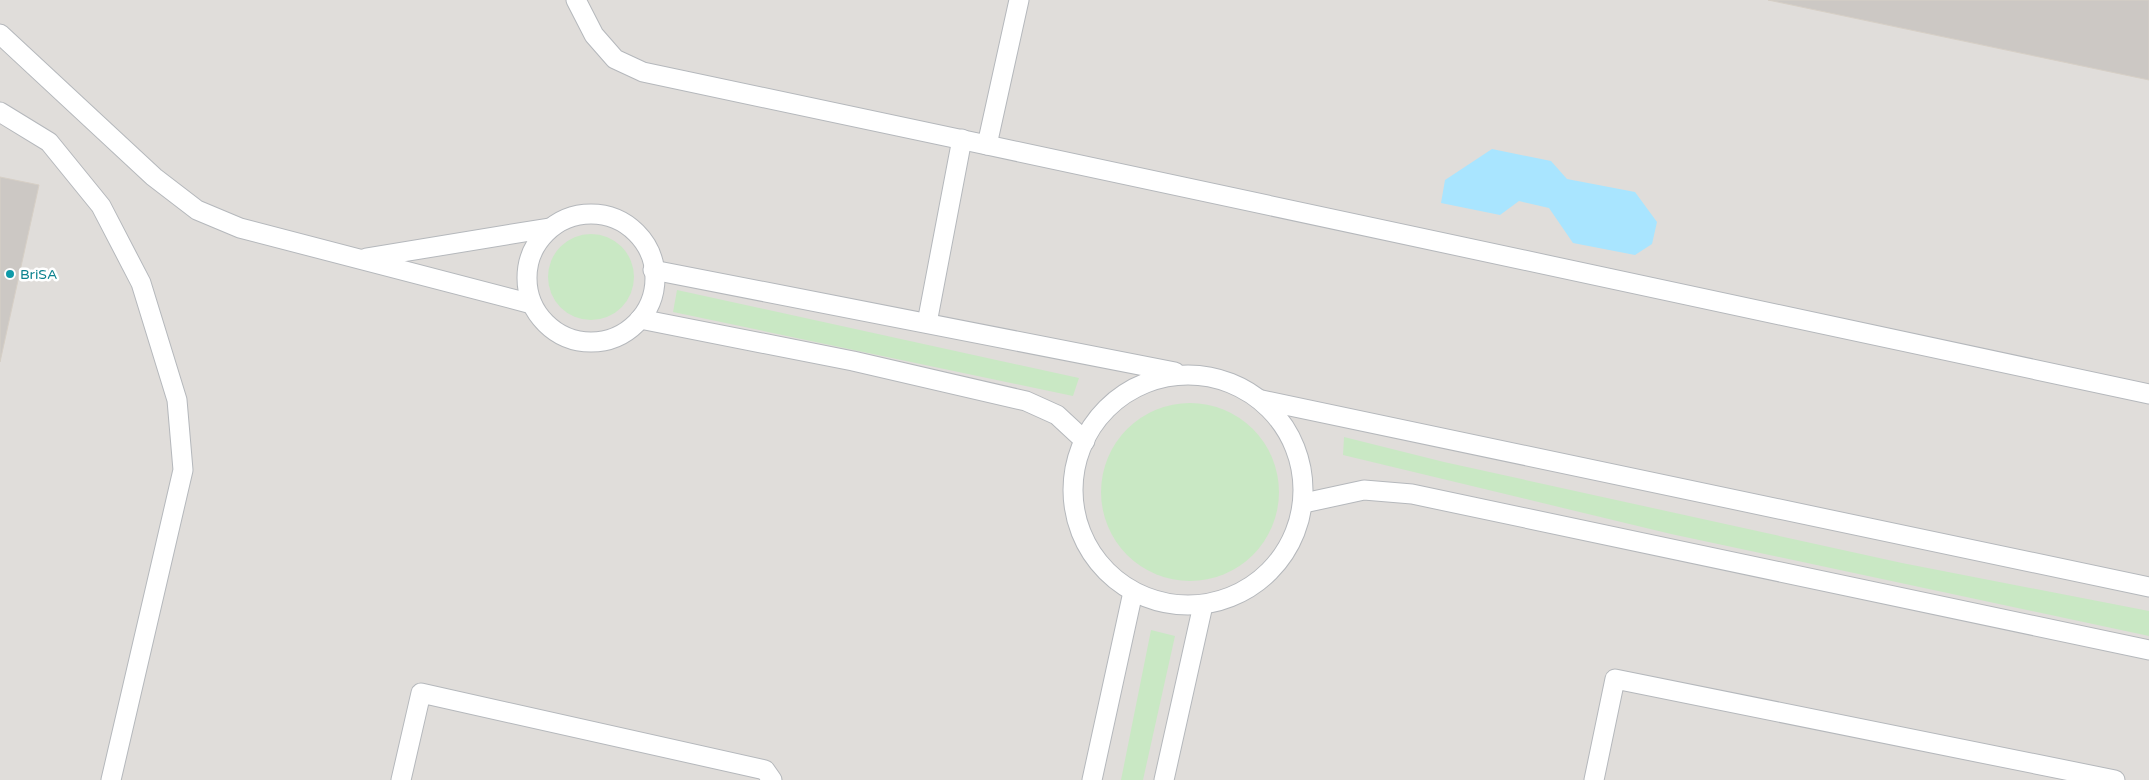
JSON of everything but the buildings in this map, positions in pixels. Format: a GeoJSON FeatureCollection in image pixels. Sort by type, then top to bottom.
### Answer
{"type":"FeatureCollection","features":[{"type":"Feature","properties":{"kind":"lane"},"geometry":{"type":"LineString","coordinates":[[576,0],[594,35],[615,59],[643,72],[987,144],[2149,394]]}},
{"type":"Feature","properties":{"kind":"lane"},"geometry":{"type":"LineString","coordinates":[[987,144],[1018,0]]}},
{"type":"Feature","properties":{"kind":"lane"},"geometry":{"type":"LineString","coordinates":[[0,34],[154,177],[196,210],[240,228],[532,304]]}},
{"type":"Feature","properties":{"kind":"lane"},"geometry":{"type":"LineString","coordinates":[[0,112],[49,142],[101,206],[141,283],[178,400],[183,470],[111,780]]}},
{"type":"Feature","properties":{"kind":"lane"},"geometry":{"type":"LineString","coordinates":[[927,323],[962,139]]}},
{"type":"Feature","properties":{"kind":"lane"},"geometry":{"type":"LineString","coordinates":[[588,214],[609,216],[628,226],[642,240],[652,258],[653,270],[655,280],[651,301],[640,319],[623,333],[603,341],[582,341],[562,335],[544,322],[532,304],[526,284],[528,263],[536,244],[550,228],[568,218],[588,214]]}},
{"type":"Feature","properties":{"kind":"lane"},"geometry":{"type":"LineString","coordinates":[[357,259],[550,228]]}},
{"type":"Feature","properties":{"kind":"lane"},"geometry":{"type":"LineString","coordinates":[[653,270],[1228,382],[1262,400],[2149,587]]}},
{"type":"Feature","properties":{"kind":"lane"},"geometry":{"type":"LineString","coordinates":[[640,319],[853,361],[1026,401],[1057,415],[1085,441]]}},
{"type":"Feature","properties":{"kind":"lane"},"geometry":{"type":"LineString","coordinates":[[1191,375],[1152,380],[1118,398],[1092,426],[1076,461],[1073,499],[1082,536],[1103,568],[1133,592],[1167,603],[1203,605],[1240,594],[1271,572],[1293,540],[1304,503],[1302,465],[1287,430],[1262,400]]}},
{"type":"Feature","properties":{"kind":"lane"},"geometry":{"type":"LineString","coordinates":[[1304,503],[1364,490],[1412,494],[2149,650]]}},
{"type":"Feature","properties":{"kind":"lane"},"geometry":{"type":"LineString","coordinates":[[1092,780],[1133,592]]}},
{"type":"Feature","properties":{"kind":"lane"},"geometry":{"type":"LineString","coordinates":[[1164,780],[1203,605]]}},
{"type":"Feature","properties":{"kind":"lane"},"geometry":{"type":"LineString","coordinates":[[1594,780],[1615,679],[2116,780]]}},
{"type":"Feature","properties":{"kind":"lane"},"geometry":{"type":"LineString","coordinates":[[401,780],[420,693],[765,770],[772,780]]}},
{"type":"Feature","properties":{"kind":"shaded area"},"geometry":{"type":"Polygon","coordinates":[[[0,0],[2149,0],[2149,780],[0,780],[0,0]]]}},
{"type":"Feature","properties":{"kind":"green space"},"geometry":{"type":"Polygon","coordinates":[[[591,234],[608,237],[622,246],[631,260],[634,277],[631,294],[622,308],[608,317],[591,320],[574,317],[560,308],[551,294],[548,277],[551,260],[560,246],[574,237],[591,234]]]}},
{"type":"Feature","properties":{"kind":"green space"},"geometry":{"type":"Polygon","coordinates":[[[677,290],[1079,378],[1073,396],[673,312],[677,290]]]}},
{"type":"Feature","properties":{"kind":"green space"},"geometry":{"type":"Polygon","coordinates":[[[1190,403],[1224,410],[1239,418],[1253,429],[1264,443],[1272,458],[1279,492],[1272,526],[1264,541],[1253,555],[1239,566],[1224,574],[1190,581],[1156,574],[1141,566],[1127,555],[1116,541],[1108,526],[1101,492],[1108,458],[1116,443],[1127,429],[1141,418],[1156,410],[1190,403]]]}},
{"type":"Feature","properties":{"kind":"green space"},"geometry":{"type":"Polygon","coordinates":[[[1344,437],[1444,462],[1902,563],[2149,611],[2149,636],[1671,534],[1343,455],[1344,437]]]}},
{"type":"Feature","properties":{"kind":"green space"},"geometry":{"type":"Polygon","coordinates":[[[1151,630],[1175,636],[1143,780],[1121,780],[1151,630]]]}},
{"type":"Feature","properties":{"kind":"water"},"geometry":{"type":"Polygon","coordinates":[[[1492,149],[1551,161],[1567,179],[1635,192],[1657,222],[1652,244],[1635,255],[1573,243],[1549,208],[1519,201],[1500,215],[1441,203],[1445,180],[1492,149]]]}},
{"type":"Feature","properties":{"kind":"place","name":"BriSA"},"geometry":{"type":"Point","coordinates":[10,274]}}]}
